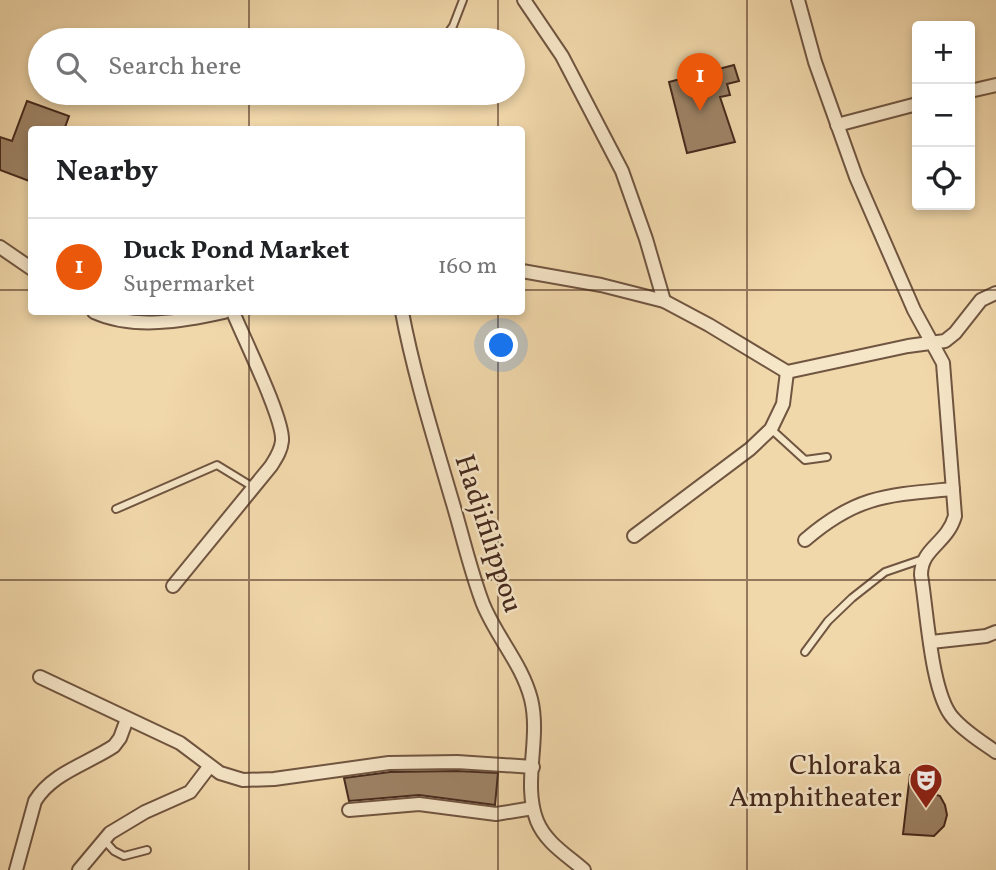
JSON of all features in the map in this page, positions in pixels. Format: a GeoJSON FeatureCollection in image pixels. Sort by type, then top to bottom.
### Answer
{"type":"FeatureCollection","features":[{"type":"Feature","properties":{"kind":"street"},"geometry":{"type":"LineString","coordinates":[[524,0],[562,56],[622,171],[664,301]]}},
{"type":"Feature","properties":{"kind":"street"},"geometry":{"type":"LineString","coordinates":[[798,0],[836,125],[856,177],[914,310],[943,363],[955,516],[951,528],[923,559],[921,575],[930,642],[946,709],[967,731],[996,752]]}},
{"type":"Feature","properties":{"kind":"street"},"geometry":{"type":"LineString","coordinates":[[975,90],[996,85]]}},
{"type":"Feature","properties":{"kind":"street"},"geometry":{"type":"LineString","coordinates":[[836,125],[912,105]]}},
{"type":"Feature","properties":{"kind":"street"},"geometry":{"type":"LineString","coordinates":[[0,247],[28,266]]}},
{"type":"Feature","properties":{"kind":"street"},"geometry":{"type":"LineString","coordinates":[[525,272],[601,285],[664,301],[740,342],[787,372],[949,338],[972,307],[996,293]]}},
{"type":"Feature","properties":{"kind":"street"},"geometry":{"type":"LineString","coordinates":[[103,315],[142,321],[207,315]]}},
{"type":"Feature","properties":{"kind":"street"},"geometry":{"type":"LineString","coordinates":[[173,586],[279,453],[282,431],[234,315]]}},
{"type":"Feature","properties":{"kind":"street","name":"Hadjifilippou"},"geometry":{"type":"LineString","coordinates":[[403,315],[423,404],[483,604],[519,668],[531,700],[536,732],[533,808],[541,830],[550,842],[584,870]]}},
{"type":"Feature","properties":{"kind":"street"},"geometry":{"type":"LineString","coordinates":[[634,536],[750,449],[771,429],[783,404],[787,372]]}},
{"type":"Feature","properties":{"kind":"street"},"geometry":{"type":"LineString","coordinates":[[805,540],[836,514],[857,505],[903,494],[953,489]]}},
{"type":"Feature","properties":{"kind":"street"},"geometry":{"type":"LineString","coordinates":[[930,642],[986,636],[996,632]]}},
{"type":"Feature","properties":{"kind":"street"},"geometry":{"type":"LineString","coordinates":[[40,677],[180,743],[209,767],[232,778],[258,780],[389,763],[457,762],[533,768]]}},
{"type":"Feature","properties":{"kind":"street"},"geometry":{"type":"LineString","coordinates":[[16,870],[35,801],[40,793],[54,780],[114,746],[121,738],[127,719]]}},
{"type":"Feature","properties":{"kind":"street"},"geometry":{"type":"LineString","coordinates":[[79,870],[104,840],[124,824],[190,792],[209,767]]}},
{"type":"Feature","properties":{"kind":"street"},"geometry":{"type":"LineString","coordinates":[[349,810],[419,804],[496,814],[533,808]]}},
{"type":"Feature","properties":{"kind":"lane"},"geometry":{"type":"LineString","coordinates":[[452,28],[463,0]]}},
{"type":"Feature","properties":{"kind":"lane"},"geometry":{"type":"LineString","coordinates":[[771,429],[805,460],[827,457]]}},
{"type":"Feature","properties":{"kind":"lane"},"geometry":{"type":"LineString","coordinates":[[116,509],[217,465],[254,487]]}},
{"type":"Feature","properties":{"kind":"lane"},"geometry":{"type":"LineString","coordinates":[[805,652],[828,621],[852,598],[885,572],[923,559]]}},
{"type":"Feature","properties":{"kind":"lane"},"geometry":{"type":"LineString","coordinates":[[104,840],[114,851],[124,856],[147,850]]}},
{"type":"Feature","properties":{"kind":"building"},"geometry":{"type":"Polygon","coordinates":[[[734,65],[739,81],[727,84],[730,95],[720,97],[735,142],[687,153],[669,82],[734,65]]]}},
{"type":"Feature","properties":{"kind":"building"},"geometry":{"type":"Polygon","coordinates":[[[27,101],[28,105],[38,105],[69,116],[65,126],[28,126],[28,180],[0,170],[0,137],[12,141],[27,101]]]}},
{"type":"Feature","properties":{"kind":"building"},"geometry":{"type":"Polygon","coordinates":[[[390,772],[498,773],[495,805],[419,795],[349,801],[344,778],[390,772]]]}},
{"type":"Feature","properties":{"kind":"building","name":"Chloraka Amphitheater"},"geometry":{"type":"Polygon","coordinates":[[[910,774],[918,795],[931,793],[940,796],[945,805],[947,815],[944,826],[934,836],[903,834],[910,774]]]}},
{"type":"Feature","properties":{"kind":"place","name":"Duck Pond Market"},"geometry":{"type":"Point","coordinates":[700,111]}},
{"type":"Feature","properties":{"kind":"place","name":"Chloraka Amphitheater"},"geometry":{"type":"Point","coordinates":[926,810]}}]}
